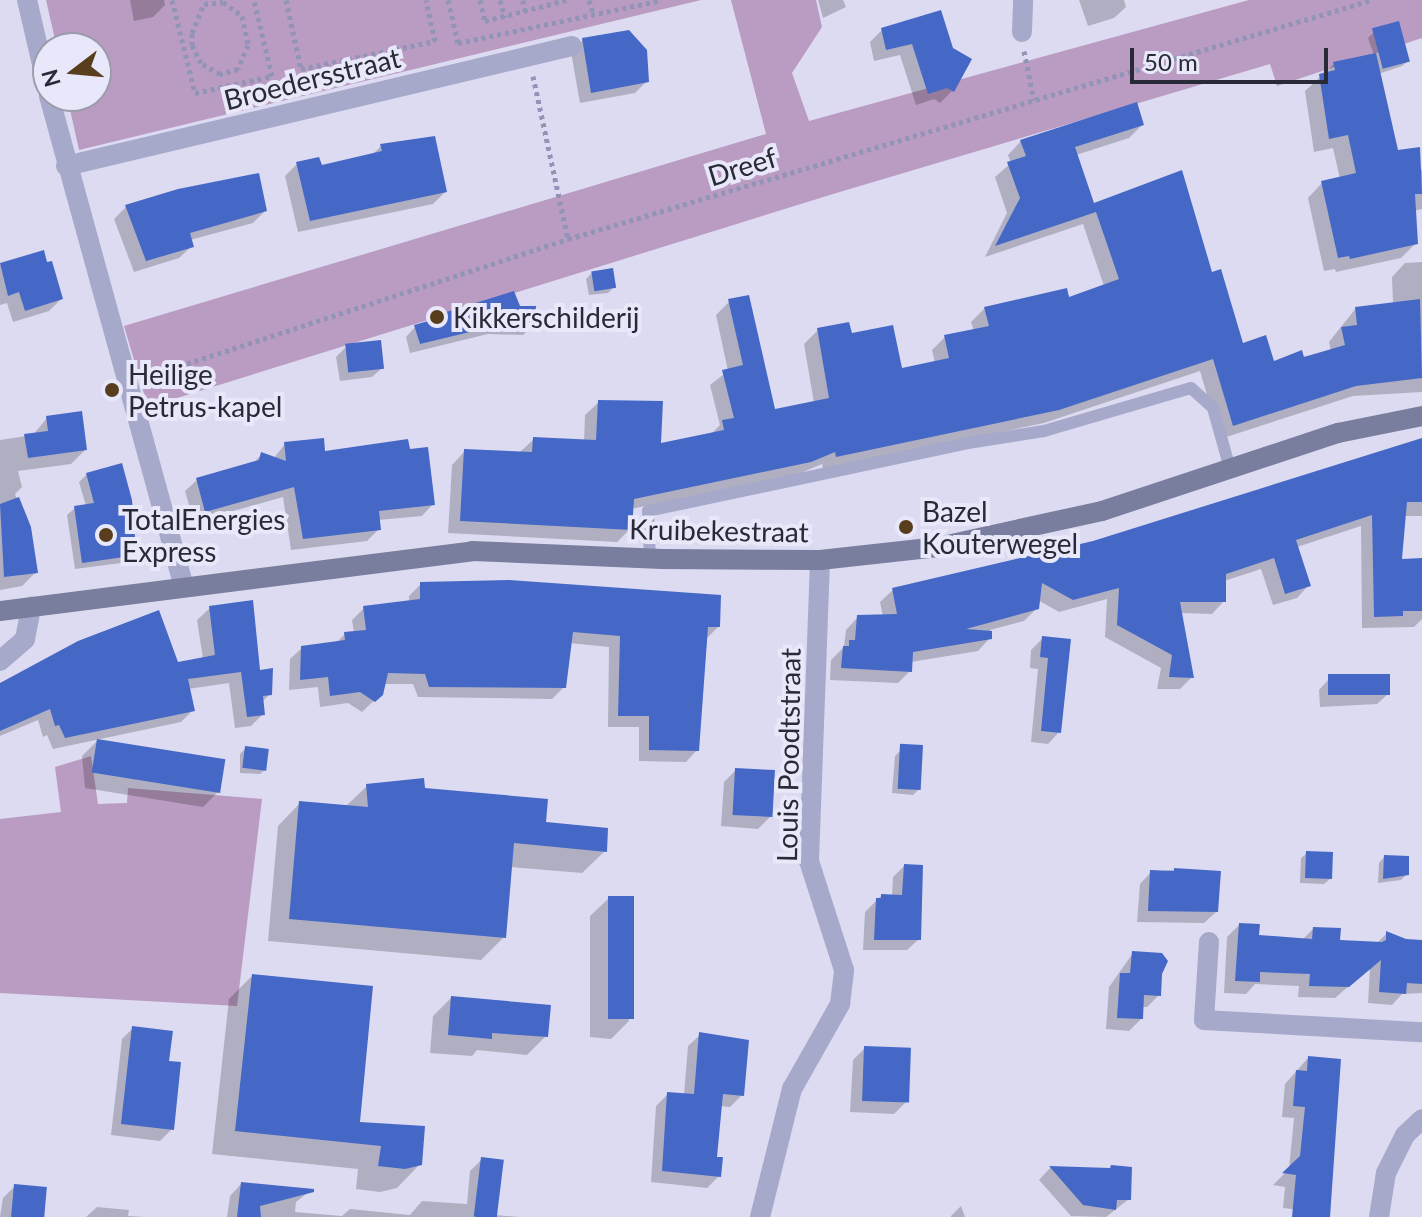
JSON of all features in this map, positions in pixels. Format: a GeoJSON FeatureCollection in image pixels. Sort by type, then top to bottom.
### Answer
{"type":"FeatureCollection","features":[{"type":"Feature","properties":{"kind":"main road","name":"Kruibekestraat"},"geometry":{"type":"LineString","coordinates":[[0,611],[472,551],[820,560],[938,547],[1087,515],[1338,433],[1422,416]]}},
{"type":"Feature","properties":{"kind":"street"},"geometry":{"type":"LineString","coordinates":[[27,0],[34,32]]}},
{"type":"Feature","properties":{"kind":"street"},"geometry":{"type":"LineString","coordinates":[[1022,32],[1023,0]]}},
{"type":"Feature","properties":{"kind":"street","name":"Broedersstraat"},"geometry":{"type":"LineString","coordinates":[[66,166],[572,46]]}},
{"type":"Feature","properties":{"kind":"street"},"geometry":{"type":"LineString","coordinates":[[53,112],[184,587]]}},
{"type":"Feature","properties":{"kind":"street","name":"Louis Poodtstraat"},"geometry":{"type":"LineString","coordinates":[[760,1217],[792,1089],[840,1004],[844,970],[809,861],[820,560]]}},
{"type":"Feature","properties":{"kind":"street"},"geometry":{"type":"LineString","coordinates":[[0,661],[25,639],[31,607]]}},
{"type":"Feature","properties":{"kind":"street"},"geometry":{"type":"LineString","coordinates":[[1209,942],[1204,1020],[1422,1032]]}},
{"type":"Feature","properties":{"kind":"street"},"geometry":{"type":"LineString","coordinates":[[1379,1217],[1386,1173],[1405,1135],[1422,1119]]}},
{"type":"Feature","properties":{"kind":"lane"},"geometry":{"type":"LineString","coordinates":[[650,558],[648,511],[968,443],[1044,431],[1191,388],[1213,408],[1230,469]]}},
{"type":"Feature","properties":{"kind":"path"},"geometry":{"type":"LineString","coordinates":[[172,0],[195,93],[272,76],[254,0]]}},
{"type":"Feature","properties":{"kind":"path"},"geometry":{"type":"LineString","coordinates":[[286,0],[301,69],[435,41],[426,0]]}},
{"type":"Feature","properties":{"kind":"path"},"geometry":{"type":"LineString","coordinates":[[448,0],[458,43],[662,0]]}},
{"type":"Feature","properties":{"kind":"path"},"geometry":{"type":"LineString","coordinates":[[480,0],[485,21],[566,0]]}},
{"type":"Feature","properties":{"kind":"path"},"geometry":{"type":"LineString","coordinates":[[500,0],[505,17]]}},
{"type":"Feature","properties":{"kind":"path"},"geometry":{"type":"LineString","coordinates":[[523,0],[525,11]]}},
{"type":"Feature","properties":{"kind":"path"},"geometry":{"type":"LineString","coordinates":[[589,0],[593,13]]}},
{"type":"Feature","properties":{"kind":"path","name":"Dreef"},"geometry":{"type":"LineString","coordinates":[[129,382],[568,239],[1371,0]]}},
{"type":"Feature","properties":{"kind":"path"},"geometry":{"type":"LineString","coordinates":[[214,1],[231,6],[242,16],[247,32],[248,45],[244,59],[229,74],[220,74],[201,63],[192,45],[198,13],[204,4],[214,1]]}},
{"type":"Feature","properties":{"kind":"path"},"geometry":{"type":"LineString","coordinates":[[247,32],[261,29]]}},
{"type":"Feature","properties":{"kind":"path"},"geometry":{"type":"LineString","coordinates":[[1022,32],[1034,100]]}},
{"type":"Feature","properties":{"kind":"path"},"geometry":{"type":"LineString","coordinates":[[183,47],[192,45]]}},
{"type":"Feature","properties":{"kind":"path"},"geometry":{"type":"LineString","coordinates":[[529,55],[568,239]]}},
{"type":"Feature","properties":{"kind":"path"},"geometry":{"type":"LineString","coordinates":[[229,74],[231,85]]}},
{"type":"Feature","properties":{"kind":"shaded area"},"geometry":{"type":"Polygon","coordinates":[[[46,0],[701,0],[79,150],[71,112],[112,112],[112,32],[53,32],[46,0]]]}},
{"type":"Feature","properties":{"kind":"shaded area"},"geometry":{"type":"Polygon","coordinates":[[[731,0],[816,0],[822,27],[792,73],[809,121],[1249,0],[1422,0],[1422,38],[1277,86],[1270,64],[833,194],[148,407],[124,326],[766,134],[731,0]]]}},
{"type":"Feature","properties":{"kind":"shaded area"},"geometry":{"type":"Polygon","coordinates":[[[91,756],[98,804],[127,803],[128,788],[262,799],[237,1006],[0,993],[0,819],[61,812],[55,767],[91,756]]]}},
{"type":"Feature","properties":{"kind":"building"},"geometry":{"type":"Polygon","coordinates":[[[941,10],[953,48],[972,59],[954,92],[947,88],[928,94],[912,44],[886,50],[881,28],[941,10]]]}},
{"type":"Feature","properties":{"kind":"building"},"geometry":{"type":"Polygon","coordinates":[[[1399,21],[1410,62],[1383,69],[1372,28],[1399,21]]]}},
{"type":"Feature","properties":{"kind":"building"},"geometry":{"type":"Polygon","coordinates":[[[629,30],[647,50],[649,82],[591,93],[582,38],[629,30]]]}},
{"type":"Feature","properties":{"kind":"building"},"geometry":{"type":"Polygon","coordinates":[[[1376,53],[1398,150],[1420,147],[1422,194],[1415,194],[1418,244],[1350,259],[1349,256],[1338,258],[1321,181],[1356,173],[1348,135],[1329,139],[1319,74],[1335,70],[1333,62],[1376,53]]]}},
{"type":"Feature","properties":{"kind":"building"},"geometry":{"type":"Polygon","coordinates":[[[1137,102],[1144,125],[1075,147],[1094,203],[1182,170],[1212,272],[1221,269],[1243,343],[1266,335],[1274,361],[1302,350],[1304,357],[1345,345],[1341,327],[1357,325],[1355,307],[1420,299],[1422,378],[1356,386],[1233,426],[1213,359],[1059,410],[836,457],[835,452],[811,462],[634,499],[632,530],[460,521],[464,449],[532,452],[533,437],[596,440],[598,400],[663,401],[661,443],[724,430],[722,420],[734,418],[722,370],[743,365],[728,299],[749,295],[775,409],[829,398],[817,328],[849,322],[852,333],[893,325],[902,368],[949,358],[944,335],[989,326],[984,307],[1067,288],[1069,297],[1119,279],[1096,212],[995,246],[1020,198],[1007,162],[1026,156],[1020,140],[1137,102]]]}},
{"type":"Feature","properties":{"kind":"building"},"geometry":{"type":"Polygon","coordinates":[[[435,136],[447,192],[310,221],[296,162],[319,157],[322,165],[382,151],[380,144],[435,136]]]}},
{"type":"Feature","properties":{"kind":"building"},"geometry":{"type":"Polygon","coordinates":[[[259,173],[267,211],[190,233],[194,247],[146,261],[125,205],[178,189],[259,173]]]}},
{"type":"Feature","properties":{"kind":"building"},"geometry":{"type":"Polygon","coordinates":[[[44,250],[47,262],[52,261],[63,299],[25,311],[19,292],[8,296],[0,263],[44,250]]]}},
{"type":"Feature","properties":{"kind":"building"},"geometry":{"type":"Polygon","coordinates":[[[613,268],[616,288],[594,291],[591,271],[613,268]]]}},
{"type":"Feature","properties":{"kind":"building"},"geometry":{"type":"Polygon","coordinates":[[[514,291],[520,306],[536,306],[535,326],[499,325],[420,344],[414,325],[428,321],[427,318],[514,291]]]}},
{"type":"Feature","properties":{"kind":"building"},"geometry":{"type":"Polygon","coordinates":[[[381,340],[384,369],[348,373],[345,344],[381,340]]]}},
{"type":"Feature","properties":{"kind":"building"},"geometry":{"type":"Polygon","coordinates":[[[82,411],[87,450],[28,458],[24,434],[48,431],[46,416],[82,411]]]}},
{"type":"Feature","properties":{"kind":"building"},"geometry":{"type":"Polygon","coordinates":[[[324,438],[325,451],[408,439],[410,449],[428,447],[435,505],[379,511],[381,530],[303,539],[294,487],[205,512],[196,478],[259,460],[261,452],[286,461],[284,442],[324,438]]]}},
{"type":"Feature","properties":{"kind":"building"},"geometry":{"type":"Polygon","coordinates":[[[1422,438],[1422,502],[1407,502],[1402,559],[1422,558],[1422,611],[1403,611],[1403,616],[1374,617],[1372,515],[1296,540],[1311,586],[1285,594],[1274,558],[1226,574],[1226,602],[1180,602],[1194,678],[1169,677],[1172,655],[1117,625],[1119,588],[1073,600],[1042,583],[1039,609],[966,629],[992,631],[992,639],[913,652],[912,672],[841,668],[843,646],[849,646],[849,640],[855,640],[857,615],[897,614],[892,588],[1093,541],[1422,438]]]}},
{"type":"Feature","properties":{"kind":"building"},"geometry":{"type":"Polygon","coordinates":[[[122,463],[132,500],[136,549],[131,556],[82,563],[74,506],[94,503],[86,473],[122,463]]]}},
{"type":"Feature","properties":{"kind":"building"},"geometry":{"type":"Polygon","coordinates":[[[19,497],[31,527],[38,573],[4,577],[0,504],[19,497]]]}},
{"type":"Feature","properties":{"kind":"building"},"geometry":{"type":"Polygon","coordinates":[[[509,580],[721,595],[720,627],[708,627],[699,751],[649,750],[649,716],[618,716],[620,636],[573,632],[566,688],[429,687],[425,674],[388,673],[383,695],[375,702],[360,692],[330,696],[328,677],[300,680],[301,646],[345,640],[344,632],[366,630],[363,606],[420,599],[420,582],[509,580]]]}},
{"type":"Feature","properties":{"kind":"building"},"geometry":{"type":"Polygon","coordinates":[[[253,600],[260,670],[273,668],[272,695],[263,696],[265,715],[247,717],[241,672],[188,679],[195,711],[65,738],[59,725],[55,726],[50,709],[0,731],[0,683],[78,641],[159,610],[178,662],[215,655],[209,606],[253,600]]]}},
{"type":"Feature","properties":{"kind":"building"},"geometry":{"type":"Polygon","coordinates":[[[1042,636],[1071,639],[1061,733],[1041,731],[1048,658],[1040,657],[1042,636]]]}},
{"type":"Feature","properties":{"kind":"building"},"geometry":{"type":"Polygon","coordinates":[[[1328,674],[1390,674],[1390,695],[1328,695],[1328,674]]]}},
{"type":"Feature","properties":{"kind":"building"},"geometry":{"type":"Polygon","coordinates":[[[97,739],[225,759],[220,793],[92,773],[97,739]]]}},
{"type":"Feature","properties":{"kind":"building"},"geometry":{"type":"Polygon","coordinates":[[[900,744],[923,745],[921,790],[898,789],[900,744]]]}},
{"type":"Feature","properties":{"kind":"building"},"geometry":{"type":"Polygon","coordinates":[[[245,746],[269,749],[266,771],[242,768],[245,746]]]}},
{"type":"Feature","properties":{"kind":"building"},"geometry":{"type":"Polygon","coordinates":[[[735,768],[775,770],[772,817],[733,815],[735,768]]]}},
{"type":"Feature","properties":{"kind":"building"},"geometry":{"type":"Polygon","coordinates":[[[424,778],[425,788],[548,799],[546,822],[608,828],[607,852],[514,843],[506,938],[289,919],[299,801],[368,807],[366,784],[424,778]]]}},
{"type":"Feature","properties":{"kind":"building"},"geometry":{"type":"Polygon","coordinates":[[[1306,851],[1333,852],[1332,879],[1305,878],[1306,851]]]}},
{"type":"Feature","properties":{"kind":"building"},"geometry":{"type":"Polygon","coordinates":[[[1384,855],[1409,856],[1409,875],[1383,879],[1384,855]]]}},
{"type":"Feature","properties":{"kind":"building"},"geometry":{"type":"Polygon","coordinates":[[[904,864],[923,865],[921,940],[874,940],[876,898],[881,898],[881,894],[902,895],[904,864]]]}},
{"type":"Feature","properties":{"kind":"building"},"geometry":{"type":"Polygon","coordinates":[[[1174,868],[1221,871],[1218,912],[1148,911],[1150,870],[1174,871],[1174,868]]]}},
{"type":"Feature","properties":{"kind":"building"},"geometry":{"type":"Polygon","coordinates":[[[608,896],[634,896],[634,1019],[608,1019],[608,896]]]}},
{"type":"Feature","properties":{"kind":"building"},"geometry":{"type":"Polygon","coordinates":[[[1239,923],[1260,924],[1259,935],[1312,939],[1313,927],[1341,928],[1340,940],[1382,942],[1386,940],[1386,931],[1406,939],[1422,940],[1422,984],[1407,983],[1406,994],[1379,992],[1381,960],[1349,987],[1309,986],[1310,974],[1260,972],[1260,982],[1235,981],[1239,923]]]}},
{"type":"Feature","properties":{"kind":"building"},"geometry":{"type":"Polygon","coordinates":[[[1132,951],[1162,953],[1168,961],[1162,974],[1161,996],[1144,995],[1143,1019],[1117,1018],[1120,973],[1130,973],[1132,951]]]}},
{"type":"Feature","properties":{"kind":"building"},"geometry":{"type":"Polygon","coordinates":[[[252,974],[373,986],[360,1122],[425,1126],[422,1165],[405,1169],[378,1166],[381,1146],[235,1131],[252,974]]]}},
{"type":"Feature","properties":{"kind":"building"},"geometry":{"type":"Polygon","coordinates":[[[451,996],[551,1005],[548,1037],[492,1033],[492,1039],[448,1035],[451,996]]]}},
{"type":"Feature","properties":{"kind":"building"},"geometry":{"type":"Polygon","coordinates":[[[132,1026],[173,1031],[169,1061],[181,1062],[174,1130],[121,1124],[132,1026]]]}},
{"type":"Feature","properties":{"kind":"building"},"geometry":{"type":"Polygon","coordinates":[[[699,1032],[749,1040],[744,1096],[723,1094],[717,1157],[723,1157],[721,1177],[662,1171],[667,1092],[694,1094],[699,1032]]]}},
{"type":"Feature","properties":{"kind":"building"},"geometry":{"type":"Polygon","coordinates":[[[864,1046],[911,1048],[909,1103],[862,1101],[864,1046]]]}},
{"type":"Feature","properties":{"kind":"building"},"geometry":{"type":"Polygon","coordinates":[[[1308,1056],[1341,1059],[1330,1217],[1292,1217],[1296,1175],[1282,1173],[1300,1156],[1305,1107],[1293,1106],[1296,1070],[1307,1071],[1308,1056]]]}},
{"type":"Feature","properties":{"kind":"building"},"geometry":{"type":"Polygon","coordinates":[[[481,1157],[504,1160],[497,1217],[474,1217],[481,1157]]]}},
{"type":"Feature","properties":{"kind":"building"},"geometry":{"type":"Polygon","coordinates":[[[1111,1165],[1132,1167],[1131,1200],[1117,1200],[1116,1210],[1083,1205],[1049,1166],[1110,1168],[1111,1165]]]}},
{"type":"Feature","properties":{"kind":"building"},"geometry":{"type":"Polygon","coordinates":[[[241,1182],[314,1189],[314,1192],[260,1206],[261,1217],[237,1217],[241,1182]]]}},
{"type":"Feature","properties":{"kind":"building"},"geometry":{"type":"Polygon","coordinates":[[[14,1184],[47,1187],[44,1217],[11,1217],[14,1184]]]}},
{"type":"Feature","properties":{"kind":"place","name":"Kikkerschilderij"},"geometry":{"type":"Point","coordinates":[437,317]}},
{"type":"Feature","properties":{"kind":"place","name":"Heilige Petrus-kapel"},"geometry":{"type":"Point","coordinates":[112,390]}},
{"type":"Feature","properties":{"kind":"place","name":"Bazel Kouterwegel"},"geometry":{"type":"Point","coordinates":[906,527]}},
{"type":"Feature","properties":{"kind":"place","name":"TotalEnergies Express"},"geometry":{"type":"Point","coordinates":[106,535]}}]}
